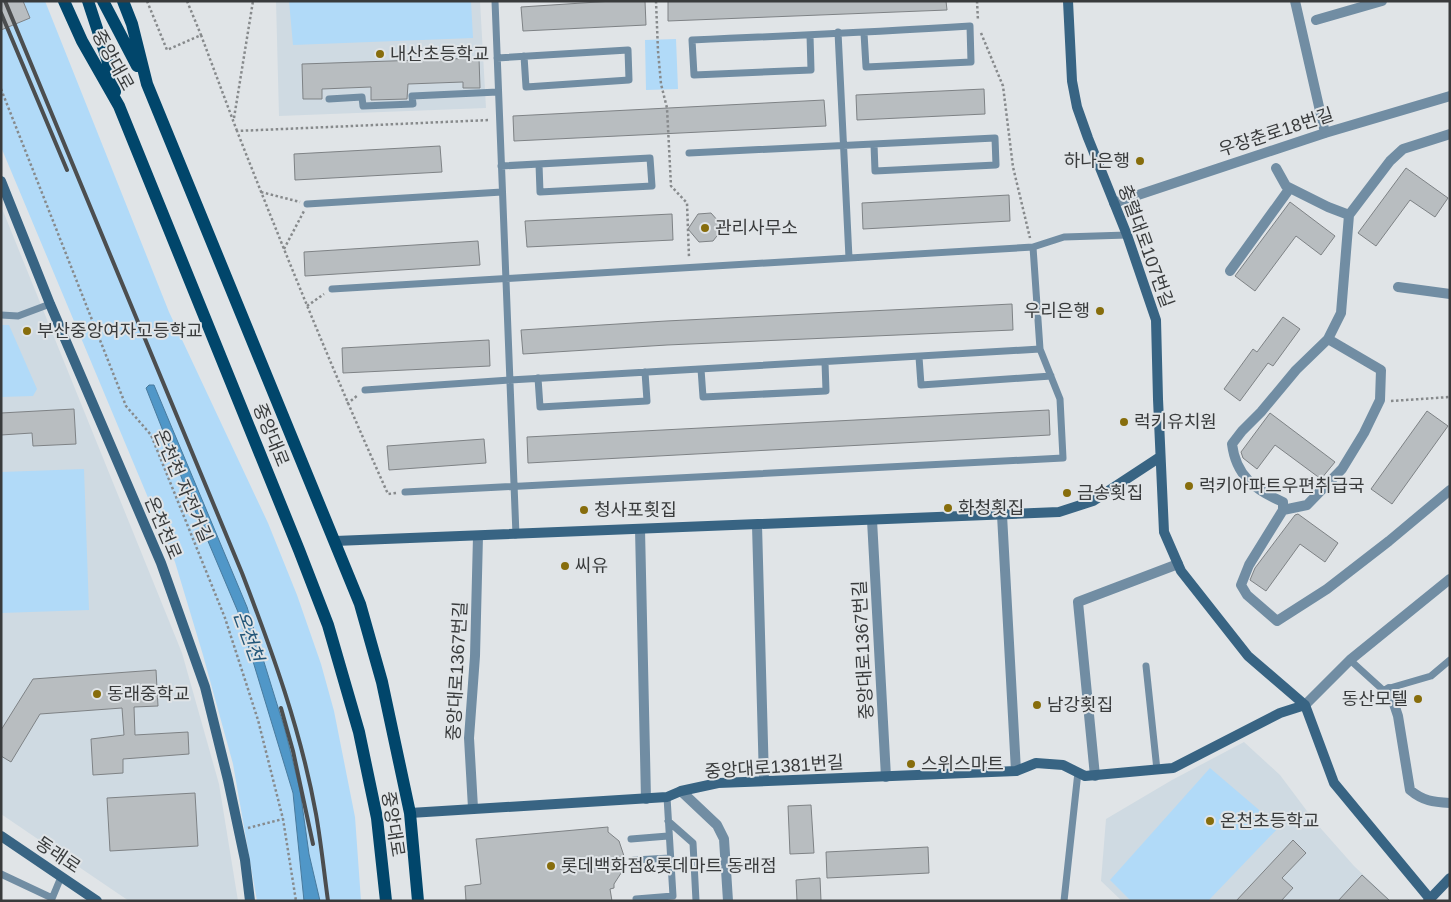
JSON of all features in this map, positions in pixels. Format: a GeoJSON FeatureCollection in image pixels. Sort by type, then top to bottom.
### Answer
{"type":"FeatureCollection","features":[{"type":"Feature","properties":{"kind":"main road","name":"중앙대로"},"geometry":{"type":"LineString","coordinates":[[64,1],[82,41],[118,106],[328,625],[358,732],[377,818],[386,901]]}},
{"type":"Feature","properties":{"kind":"main road"},"geometry":{"type":"LineString","coordinates":[[103,1],[147,84]]}},
{"type":"Feature","properties":{"kind":"main road","name":"중앙대로"},"geometry":{"type":"LineString","coordinates":[[123,1],[132,24],[147,84],[360,604],[374,656],[410,813],[418,901]]}},
{"type":"Feature","properties":{"kind":"main road"},"geometry":{"type":"LineString","coordinates":[[89,4],[107,58],[118,106]]}},
{"type":"Feature","properties":{"kind":"street","name":"충렬대로107번길"},"geometry":{"type":"LineString","coordinates":[[1068,1],[1072,81],[1077,106],[1127,235],[1156,320],[1164,532],[1181,571],[1248,656],[1305,705],[1334,782],[1429,900]]}},
{"type":"Feature","properties":{"kind":"street"},"geometry":{"type":"LineString","coordinates":[[1295,1],[1325,133]]}},
{"type":"Feature","properties":{"kind":"street"},"geometry":{"type":"LineString","coordinates":[[1316,20],[1382,1]]}},
{"type":"Feature","properties":{"kind":"street","name":"우장춘로18번길"},"geometry":{"type":"LineString","coordinates":[[1114,202],[1325,133],[1450,96]]}},
{"type":"Feature","properties":{"kind":"street"},"geometry":{"type":"LineString","coordinates":[[1450,134],[1403,149],[1390,161],[1349,215],[1341,313],[1328,340],[1296,370],[1232,444],[1236,465],[1249,483],[1283,502],[1283,510],[1249,565],[1241,585],[1247,595],[1277,621],[1326,589],[1389,541],[1450,490]]}},
{"type":"Feature","properties":{"kind":"street"},"geometry":{"type":"LineString","coordinates":[[1276,168],[1286,186],[1328,207],[1349,215]]}},
{"type":"Feature","properties":{"kind":"street","name":"온천천로"},"geometry":{"type":"LineString","coordinates":[[1,181],[50,304],[161,563],[204,687],[228,780],[245,860],[250,901]]}},
{"type":"Feature","properties":{"kind":"street"},"geometry":{"type":"LineString","coordinates":[[1230,271],[1290,188]]}},
{"type":"Feature","properties":{"kind":"street"},"geometry":{"type":"LineString","coordinates":[[1398,287],[1450,294]]}},
{"type":"Feature","properties":{"kind":"street"},"geometry":{"type":"LineString","coordinates":[[1283,510],[1307,504],[1342,469],[1364,434],[1380,400],[1381,370],[1328,340]]}},
{"type":"Feature","properties":{"kind":"street"},"geometry":{"type":"LineString","coordinates":[[335,542],[1059,512],[1093,501],[1160,457]]}},
{"type":"Feature","properties":{"kind":"street"},"geometry":{"type":"LineString","coordinates":[[1002,515],[1016,771]]}},
{"type":"Feature","properties":{"kind":"street","name":"중앙대로1367번길"},"geometry":{"type":"LineString","coordinates":[[872,520],[886,777]]}},
{"type":"Feature","properties":{"kind":"street"},"geometry":{"type":"LineString","coordinates":[[757,525],[764,780]]}},
{"type":"Feature","properties":{"kind":"street"},"geometry":{"type":"LineString","coordinates":[[640,530],[646,799]]}},
{"type":"Feature","properties":{"kind":"street","name":"중앙대로1367번길"},"geometry":{"type":"LineString","coordinates":[[473,808],[469,738],[475,656],[478,536]]}},
{"type":"Feature","properties":{"kind":"street"},"geometry":{"type":"LineString","coordinates":[[1095,776],[1078,602],[1178,564]]}},
{"type":"Feature","properties":{"kind":"street"},"geometry":{"type":"LineString","coordinates":[[1305,705],[1350,660],[1450,579]]}},
{"type":"Feature","properties":{"kind":"street"},"geometry":{"type":"LineString","coordinates":[[1389,688],[1398,716],[1410,790],[1419,798],[1429,802],[1450,803]]}},
{"type":"Feature","properties":{"kind":"street","name":"중앙대로1381번길"},"geometry":{"type":"LineString","coordinates":[[410,813],[667,797],[681,791],[718,783],[1016,771],[1036,763],[1063,765],[1085,776],[1157,770],[1173,768],[1280,713],[1305,705]]}},
{"type":"Feature","properties":{"kind":"street"},"geometry":{"type":"LineString","coordinates":[[681,791],[718,825],[724,839],[728,901]]}},
{"type":"Feature","properties":{"kind":"street","name":"동래로"},"geometry":{"type":"LineString","coordinates":[[1,836],[97,901]]}},
{"type":"Feature","properties":{"kind":"street"},"geometry":{"type":"LineString","coordinates":[[1429,900],[1450,878]]}},
{"type":"Feature","properties":{"kind":"lane"},"geometry":{"type":"LineString","coordinates":[[495,1],[516,534]]}},
{"type":"Feature","properties":{"kind":"lane"},"geometry":{"type":"LineString","coordinates":[[810,35],[811,70],[694,75],[692,40],[838,32],[864,33],[970,26],[972,62],[866,67],[864,33]]}},
{"type":"Feature","properties":{"kind":"lane"},"geometry":{"type":"LineString","coordinates":[[838,32],[849,258]]}},
{"type":"Feature","properties":{"kind":"lane"},"geometry":{"type":"LineString","coordinates":[[497,58],[524,56],[628,50],[629,80],[526,87],[524,56]]}},
{"type":"Feature","properties":{"kind":"lane"},"geometry":{"type":"LineString","coordinates":[[329,99],[362,96],[363,106],[413,104],[412,96],[498,92]]}},
{"type":"Feature","properties":{"kind":"lane"},"geometry":{"type":"LineString","coordinates":[[689,153],[995,138],[996,165],[875,170],[874,144]]}},
{"type":"Feature","properties":{"kind":"lane"},"geometry":{"type":"LineString","coordinates":[[501,166],[538,164],[650,158],[652,186],[540,192],[538,164]]}},
{"type":"Feature","properties":{"kind":"lane"},"geometry":{"type":"LineString","coordinates":[[307,204],[502,192]]}},
{"type":"Feature","properties":{"kind":"lane"},"geometry":{"type":"LineString","coordinates":[[332,289],[1033,247],[1064,237],[1127,235]]}},
{"type":"Feature","properties":{"kind":"lane"},"geometry":{"type":"LineString","coordinates":[[405,492],[1062,458],[1060,399],[1040,349],[1033,247]]}},
{"type":"Feature","properties":{"kind":"lane"},"geometry":{"type":"LineString","coordinates":[[1,315],[18,316],[50,304]]}},
{"type":"Feature","properties":{"kind":"lane"},"geometry":{"type":"LineString","coordinates":[[365,390],[1040,349]]}},
{"type":"Feature","properties":{"kind":"lane"},"geometry":{"type":"LineString","coordinates":[[919,357],[921,385],[1051,376]]}},
{"type":"Feature","properties":{"kind":"lane"},"geometry":{"type":"LineString","coordinates":[[702,369],[703,397],[826,391],[825,362]]}},
{"type":"Feature","properties":{"kind":"lane"},"geometry":{"type":"LineString","coordinates":[[538,378],[540,407],[647,401],[645,372]]}},
{"type":"Feature","properties":{"kind":"lane"},"geometry":{"type":"LineString","coordinates":[[1350,660],[1384,690],[1430,676],[1450,660]]}},
{"type":"Feature","properties":{"kind":"lane"},"geometry":{"type":"LineString","coordinates":[[1146,666],[1157,770]]}},
{"type":"Feature","properties":{"kind":"lane"},"geometry":{"type":"LineString","coordinates":[[1064,901],[1078,772]]}},
{"type":"Feature","properties":{"kind":"lane"},"geometry":{"type":"LineString","coordinates":[[636,899],[673,896],[667,797]]}},
{"type":"Feature","properties":{"kind":"lane"},"geometry":{"type":"LineString","coordinates":[[668,820],[692,843],[696,901]]}},
{"type":"Feature","properties":{"kind":"lane"},"geometry":{"type":"LineString","coordinates":[[631,839],[668,836]]}},
{"type":"Feature","properties":{"kind":"lane"},"geometry":{"type":"LineString","coordinates":[[634,860],[670,858]]}},
{"type":"Feature","properties":{"kind":"lane"},"geometry":{"type":"LineString","coordinates":[[1,874],[52,899],[61,876]]}},
{"type":"Feature","properties":{"kind":"path"},"geometry":{"type":"LineString","coordinates":[[147,1],[167,50],[201,35]]}},
{"type":"Feature","properties":{"kind":"path"},"geometry":{"type":"LineString","coordinates":[[187,1],[261,192],[347,404],[388,494],[405,492]]}},
{"type":"Feature","properties":{"kind":"path"},"geometry":{"type":"LineString","coordinates":[[233,120],[252,1]]}},
{"type":"Feature","properties":{"kind":"path"},"geometry":{"type":"LineString","coordinates":[[656,1],[661,84],[667,108],[671,186],[687,203],[690,268]]}},
{"type":"Feature","properties":{"kind":"path"},"geometry":{"type":"LineString","coordinates":[[977,1],[978,27],[1003,86],[1013,168],[1033,247]]}},
{"type":"Feature","properties":{"kind":"path","name":"온천천 자전거길"},"geometry":{"type":"LineString","coordinates":[[1,89],[126,406],[151,436],[225,618],[258,720],[283,819],[296,901]]}},
{"type":"Feature","properties":{"kind":"path"},"geometry":{"type":"LineString","coordinates":[[237,131],[499,120]]}},
{"type":"Feature","properties":{"kind":"path"},"geometry":{"type":"LineString","coordinates":[[261,192],[307,204],[284,249]]}},
{"type":"Feature","properties":{"kind":"path"},"geometry":{"type":"LineString","coordinates":[[307,306],[332,289]]}},
{"type":"Feature","properties":{"kind":"path"},"geometry":{"type":"LineString","coordinates":[[347,404],[365,390]]}},
{"type":"Feature","properties":{"kind":"path"},"geometry":{"type":"LineString","coordinates":[[1387,401],[1450,397]]}},
{"type":"Feature","properties":{"kind":"path"},"geometry":{"type":"LineString","coordinates":[[238,830],[283,819]]}},
{"type":"Feature","properties":{"kind":"shaded area"},"geometry":{"type":"Polygon","coordinates":[[[1,1],[45,1],[169,312],[268,523],[297,595],[321,664],[334,711],[355,817],[361,901],[257,901],[233,764],[175,562],[1,147],[1,1]]]}},
{"type":"Feature","properties":{"kind":"shaded area","name":"내산초등학교"},"geometry":{"type":"Polygon","coordinates":[[[276,1],[480,1],[486,108],[279,116],[276,1]]]}},
{"type":"Feature","properties":{"kind":"shaded area"},"geometry":{"type":"Polygon","coordinates":[[[289,1],[471,1],[473,38],[293,45],[289,1]]]}},
{"type":"Feature","properties":{"kind":"shaded area"},"geometry":{"type":"Polygon","coordinates":[[[676,39],[678,89],[646,90],[645,40],[676,39]]]}},
{"type":"Feature","properties":{"kind":"shaded area","name":"동래중학교"},"geometry":{"type":"Polygon","coordinates":[[[1,206],[182,653],[219,784],[238,901],[129,901],[1,814],[1,206]]]}},
{"type":"Feature","properties":{"kind":"shaded area"},"geometry":{"type":"Polygon","coordinates":[[[1,325],[9,325],[37,389],[33,396],[1,397],[1,325]]]}},
{"type":"Feature","properties":{"kind":"shaded area"},"geometry":{"type":"Polygon","coordinates":[[[84,469],[89,610],[1,613],[1,472],[84,469]]]}},
{"type":"Feature","properties":{"kind":"shaded area","name":"온천초등학교"},"geometry":{"type":"Polygon","coordinates":[[[1244,742],[1280,775],[1316,823],[1354,866],[1391,901],[1122,901],[1101,881],[1106,819],[1172,780],[1244,742]]]}},
{"type":"Feature","properties":{"kind":"shaded area"},"geometry":{"type":"Polygon","coordinates":[[[1210,768],[1279,827],[1208,901],[1131,901],[1110,880],[1210,768]]]}},
{"type":"Feature","properties":{"kind":"water","name":"온천천"},"geometry":{"type":"Polygon","coordinates":[[[149,385],[154,385],[247,607],[285,730],[300,790],[309,854],[320,901],[304,901],[293,793],[238,612],[146,388],[149,385]]]}},
{"type":"Feature","properties":{"kind":"building"},"geometry":{"type":"Polygon","coordinates":[[[1,1],[23,1],[30,18],[1,30],[1,1]]]}},
{"type":"Feature","properties":{"kind":"building"},"geometry":{"type":"Polygon","coordinates":[[[613,1],[645,1],[646,25],[523,31],[521,7],[613,1]]]}},
{"type":"Feature","properties":{"kind":"building"},"geometry":{"type":"Polygon","coordinates":[[[668,1],[946,1],[947,10],[668,21],[668,1]]]}},
{"type":"Feature","properties":{"kind":"building"},"geometry":{"type":"Polygon","coordinates":[[[479,58],[480,88],[463,88],[463,82],[408,84],[407,99],[371,100],[371,87],[322,89],[322,99],[303,99],[302,64],[479,58]]]}},
{"type":"Feature","properties":{"kind":"building"},"geometry":{"type":"Polygon","coordinates":[[[984,89],[985,114],[857,120],[856,95],[984,89]]]}},
{"type":"Feature","properties":{"kind":"building"},"geometry":{"type":"Polygon","coordinates":[[[824,100],[826,126],[514,141],[513,116],[824,100]]]}},
{"type":"Feature","properties":{"kind":"building"},"geometry":{"type":"Polygon","coordinates":[[[440,146],[442,172],[295,180],[294,154],[440,146]]]}},
{"type":"Feature","properties":{"kind":"building"},"geometry":{"type":"Polygon","coordinates":[[[1406,168],[1448,198],[1435,217],[1410,200],[1376,246],[1358,233],[1406,168]]]}},
{"type":"Feature","properties":{"kind":"building"},"geometry":{"type":"Polygon","coordinates":[[[1009,195],[1010,221],[863,229],[862,203],[1009,195]]]}},
{"type":"Feature","properties":{"kind":"building"},"geometry":{"type":"Polygon","coordinates":[[[1290,202],[1335,236],[1321,255],[1296,236],[1255,291],[1235,276],[1290,202]]]}},
{"type":"Feature","properties":{"kind":"building","name":"관리사무소"},"geometry":{"type":"Polygon","coordinates":[[[711,213],[719,222],[720,232],[713,241],[699,242],[688,229],[698,214],[711,213]]]}},
{"type":"Feature","properties":{"kind":"building"},"geometry":{"type":"Polygon","coordinates":[[[672,214],[673,240],[527,247],[525,221],[672,214]]]}},
{"type":"Feature","properties":{"kind":"building"},"geometry":{"type":"Polygon","coordinates":[[[478,241],[480,265],[305,276],[304,252],[478,241]]]}},
{"type":"Feature","properties":{"kind":"building"},"geometry":{"type":"Polygon","coordinates":[[[1012,304],[1013,330],[667,345],[523,354],[521,330],[666,321],[1012,304]]]}},
{"type":"Feature","properties":{"kind":"building"},"geometry":{"type":"Polygon","coordinates":[[[1283,317],[1300,329],[1273,366],[1268,363],[1240,401],[1224,389],[1253,349],[1257,352],[1283,317]]]}},
{"type":"Feature","properties":{"kind":"building"},"geometry":{"type":"Polygon","coordinates":[[[489,340],[490,366],[343,373],[342,348],[489,340]]]}},
{"type":"Feature","properties":{"kind":"building"},"geometry":{"type":"Polygon","coordinates":[[[74,409],[76,444],[33,446],[32,433],[1,435],[1,413],[74,409]]]}},
{"type":"Feature","properties":{"kind":"building"},"geometry":{"type":"Polygon","coordinates":[[[1049,410],[1050,435],[528,463],[527,437],[1049,410]]]}},
{"type":"Feature","properties":{"kind":"building"},"geometry":{"type":"Polygon","coordinates":[[[1427,411],[1448,426],[1392,504],[1371,489],[1427,411]]]}},
{"type":"Feature","properties":{"kind":"building"},"geometry":{"type":"Polygon","coordinates":[[[1270,413],[1335,462],[1321,479],[1275,445],[1257,469],[1243,458],[1241,452],[1270,413]]]}},
{"type":"Feature","properties":{"kind":"building"},"geometry":{"type":"Polygon","coordinates":[[[484,439],[486,463],[389,470],[387,446],[484,439]]]}},
{"type":"Feature","properties":{"kind":"building"},"geometry":{"type":"Polygon","coordinates":[[[1298,514],[1338,543],[1325,562],[1300,544],[1266,591],[1250,580],[1255,568],[1295,515],[1298,514]]]}},
{"type":"Feature","properties":{"kind":"building"},"geometry":{"type":"Polygon","coordinates":[[[156,670],[158,706],[134,707],[135,735],[188,732],[189,754],[123,759],[123,773],[93,775],[91,739],[124,735],[122,708],[40,714],[11,762],[1,756],[1,730],[33,679],[156,670]]]}},
{"type":"Feature","properties":{"kind":"building"},"geometry":{"type":"Polygon","coordinates":[[[195,793],[198,846],[110,851],[107,798],[195,793]]]}},
{"type":"Feature","properties":{"kind":"building"},"geometry":{"type":"Polygon","coordinates":[[[811,805],[814,853],[790,854],[788,806],[811,805]]]}},
{"type":"Feature","properties":{"kind":"building","name":"롯데백화점&롯데마트 동래점"},"geometry":{"type":"Polygon","coordinates":[[[608,827],[608,832],[619,841],[624,856],[623,870],[614,884],[614,888],[610,889],[612,901],[466,901],[465,886],[481,884],[476,839],[608,827]]]}},
{"type":"Feature","properties":{"kind":"building"},"geometry":{"type":"Polygon","coordinates":[[[1293,840],[1306,853],[1282,878],[1293,888],[1281,901],[1236,901],[1293,840]]]}},
{"type":"Feature","properties":{"kind":"building"},"geometry":{"type":"Polygon","coordinates":[[[928,847],[929,873],[827,878],[826,852],[928,847]]]}},
{"type":"Feature","properties":{"kind":"building"},"geometry":{"type":"Polygon","coordinates":[[[1362,875],[1390,901],[1338,901],[1362,875]]]}},
{"type":"Feature","properties":{"kind":"building"},"geometry":{"type":"Polygon","coordinates":[[[820,878],[821,901],[797,901],[796,880],[820,878]]]}},
{"type":"Feature","properties":{"kind":"railway"},"geometry":{"type":"LineString","coordinates":[[5,1],[242,573],[264,632],[285,692],[310,783],[318,825],[328,901]]}},
{"type":"Feature","properties":{"kind":"railway"},"geometry":{"type":"LineString","coordinates":[[1,13],[67,170]]}},
{"type":"Feature","properties":{"kind":"railway"},"geometry":{"type":"LineString","coordinates":[[281,708],[293,751],[313,844]]}},
{"type":"Feature","properties":{"kind":"place","name":"내산초등학교"},"geometry":{"type":"Point","coordinates":[380,54]}},
{"type":"Feature","properties":{"kind":"place","name":"하나은행"},"geometry":{"type":"Point","coordinates":[1140,161]}},
{"type":"Feature","properties":{"kind":"place","name":"관리사무소"},"geometry":{"type":"Point","coordinates":[705,228]}},
{"type":"Feature","properties":{"kind":"place","name":"우리은행"},"geometry":{"type":"Point","coordinates":[1100,311]}},
{"type":"Feature","properties":{"kind":"place","name":"부산중앙여자고등학교"},"geometry":{"type":"Point","coordinates":[27,331]}},
{"type":"Feature","properties":{"kind":"place","name":"럭키유치원"},"geometry":{"type":"Point","coordinates":[1124,422]}},
{"type":"Feature","properties":{"kind":"place","name":"럭키아파트우편취급국"},"geometry":{"type":"Point","coordinates":[1189,486]}},
{"type":"Feature","properties":{"kind":"place","name":"금송횟집"},"geometry":{"type":"Point","coordinates":[1067,493]}},
{"type":"Feature","properties":{"kind":"place","name":"화청횟집"},"geometry":{"type":"Point","coordinates":[948,508]}},
{"type":"Feature","properties":{"kind":"place","name":"청사포횟집"},"geometry":{"type":"Point","coordinates":[584,510]}},
{"type":"Feature","properties":{"kind":"place","name":"씨유"},"geometry":{"type":"Point","coordinates":[565,566]}},
{"type":"Feature","properties":{"kind":"place","name":"동래중학교"},"geometry":{"type":"Point","coordinates":[97,694]}},
{"type":"Feature","properties":{"kind":"place","name":"동산모텔"},"geometry":{"type":"Point","coordinates":[1418,699]}},
{"type":"Feature","properties":{"kind":"place","name":"남강횟집"},"geometry":{"type":"Point","coordinates":[1037,705]}},
{"type":"Feature","properties":{"kind":"place","name":"스위스마트"},"geometry":{"type":"Point","coordinates":[911,764]}},
{"type":"Feature","properties":{"kind":"place","name":"온천초등학교"},"geometry":{"type":"Point","coordinates":[1210,821]}},
{"type":"Feature","properties":{"kind":"place","name":"롯데백화점&롯데마트 동래점"},"geometry":{"type":"Point","coordinates":[551,866]}}]}
